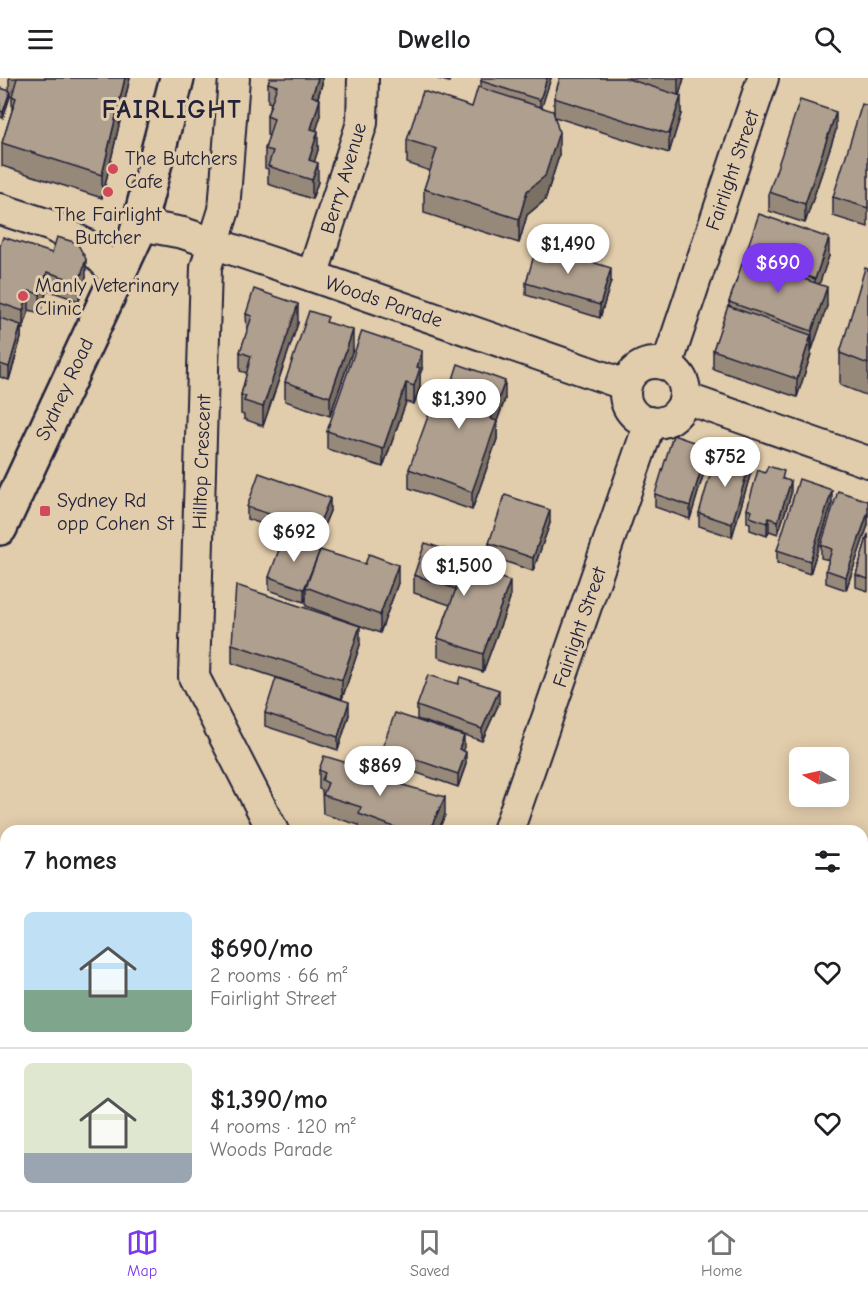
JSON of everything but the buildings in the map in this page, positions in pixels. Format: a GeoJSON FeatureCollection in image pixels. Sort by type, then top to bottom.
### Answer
{"type":"FeatureCollection","features":[{"type":"Feature","properties":{"kind":"main road","name":"Sydney Road"},"geometry":{"type":"LineString","coordinates":[[0,528],[140,225],[177,78]]}},
{"type":"Feature","properties":{"kind":"street","name":"Hilltop Crescent"},"geometry":{"type":"LineString","coordinates":[[234,78],[224,210],[206,267],[194,677],[270,825]]}},
{"type":"Feature","properties":{"kind":"street","name":"Berry Avenue"},"geometry":{"type":"LineString","coordinates":[[312,276],[362,123],[363,78]]}},
{"type":"Feature","properties":{"kind":"street","name":"Fairlight Street"},"geometry":{"type":"LineString","coordinates":[[667,365],[763,78]]}},
{"type":"Feature","properties":{"kind":"street"},"geometry":{"type":"LineString","coordinates":[[0,208],[52,226],[90,247],[117,275]]}},
{"type":"Feature","properties":{"kind":"street","name":"Woods Parade"},"geometry":{"type":"LineString","coordinates":[[140,225],[172,230],[212,243],[626,385]]}},
{"type":"Feature","properties":{"kind":"street"},"geometry":{"type":"LineString","coordinates":[[646,364],[667,365],[681,379],[685,398],[668,420],[650,422],[634,414],[628,406],[626,385],[637,369],[646,364]]}},
{"type":"Feature","properties":{"kind":"street"},"geometry":{"type":"LineString","coordinates":[[685,398],[868,462]]}},
{"type":"Feature","properties":{"kind":"street","name":"Fairlight Street"},"geometry":{"type":"LineString","coordinates":[[510,825],[650,422]]}},
{"type":"Feature","properties":{"kind":"place","name":"The Butchers Cafe"},"geometry":{"type":"Point","coordinates":[113,169]}},
{"type":"Feature","properties":{"kind":"place","name":"The Fairlight Butcher"},"geometry":{"type":"Point","coordinates":[108,192]}},
{"type":"Feature","properties":{"kind":"place","name":"Manly Veterinary Clinic"},"geometry":{"type":"Point","coordinates":[23,296]}},
{"type":"Feature","properties":{"kind":"place","name":"Sydney Rd opp Cohen St"},"geometry":{"type":"Point","coordinates":[45,511]}},
{"type":"Feature","properties":{"kind":"district","name":"FAIRLIGHT"},"geometry":{"type":"Point","coordinates":[172,109]}}]}
